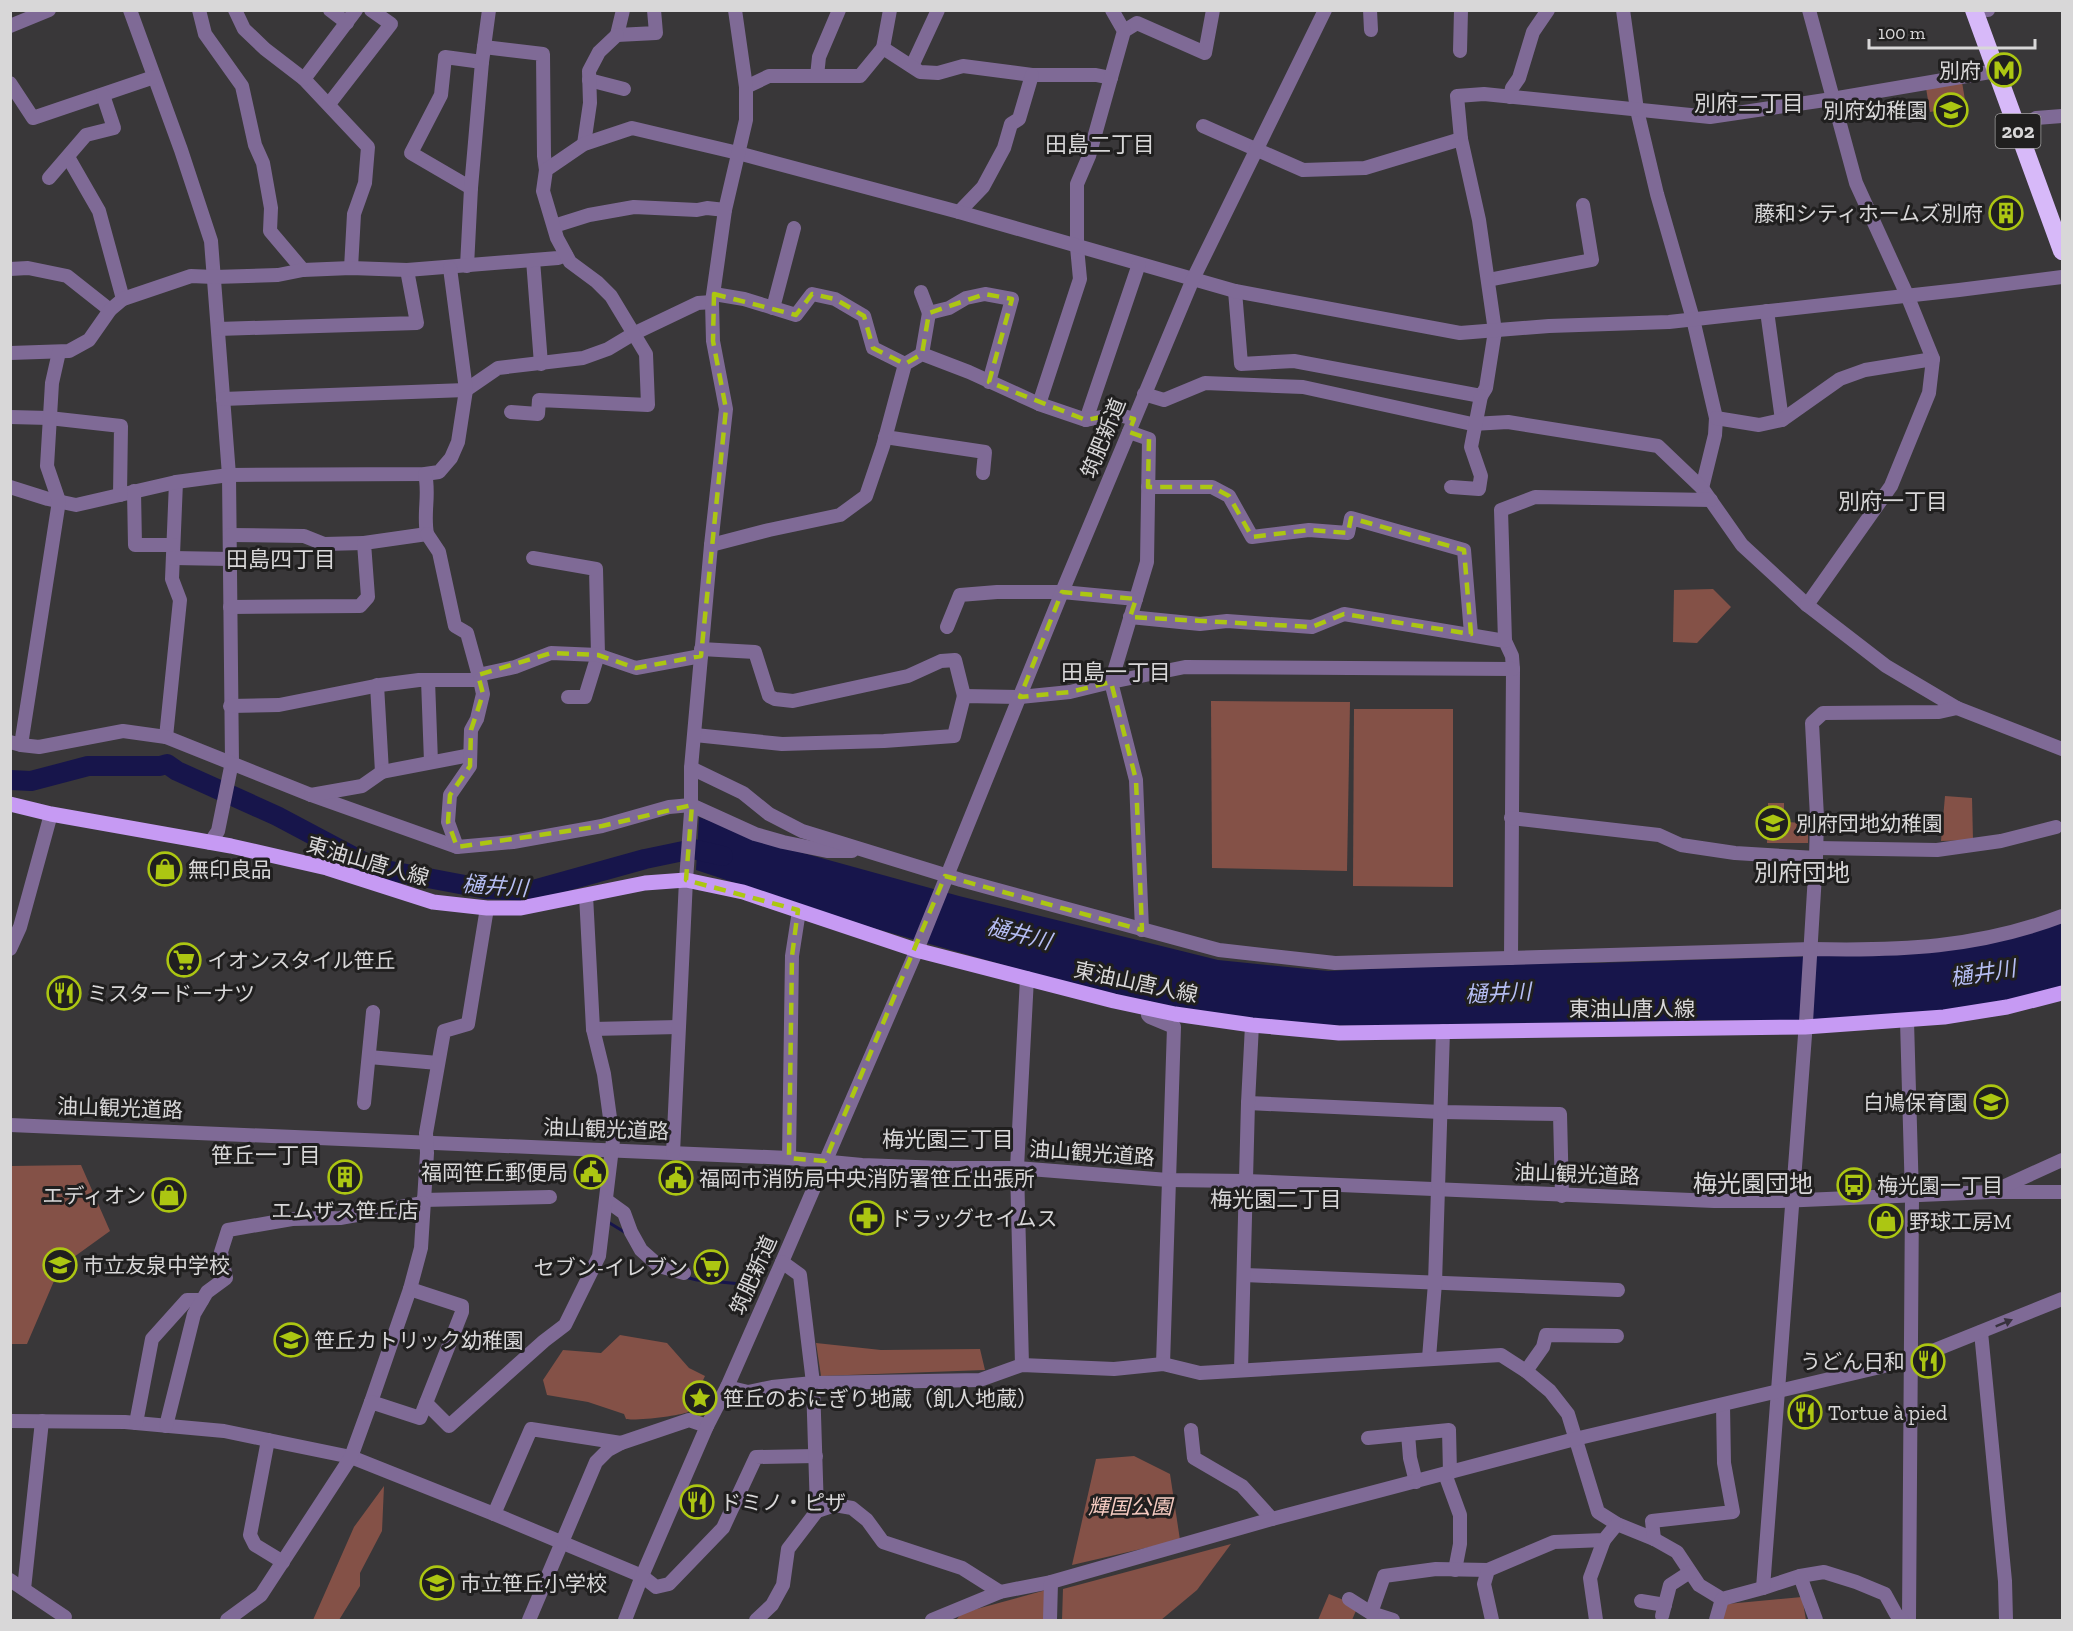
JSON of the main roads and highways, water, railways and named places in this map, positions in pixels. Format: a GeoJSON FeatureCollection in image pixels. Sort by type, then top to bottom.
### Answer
{"type":"FeatureCollection","features":[{"type":"Feature","properties":{"kind":"highway","name":"202"},"geometry":{"type":"LineString","coordinates":[[1974,10],[2062,251]]}},
{"type":"Feature","properties":{"kind":"highway","name":"202"},"geometry":{"type":"LineString","coordinates":[[1987,11],[2062,221]]}},
{"type":"Feature","properties":{"kind":"main road","name":"東油山唐人線"},"geometry":{"type":"LineString","coordinates":[[10,804],[51,814],[214,837],[231,846],[327,868],[433,902],[488,908],[521,908],[686,875],[917,948],[1027,978],[1114,1001],[1252,1025],[1339,1033],[1806,1025],[1907,1021],[2007,1007],[2062,993]]}},
{"type":"Feature","properties":{"kind":"water"},"geometry":{"type":"Polygon","coordinates":[[[699,817],[785,848],[959,896],[1218,960],[1328,971],[1502,963],[1597,963],[1918,953],[2062,921],[2062,988],[1997,1004],[1898,1016],[1827,1021],[1709,1020],[1403,1026],[1300,1025],[1165,1006],[1068,983],[859,924],[696,870],[699,817]]]}},
{"type":"Feature","properties":{"kind":"waterway","name":"樋井川"},"geometry":{"type":"LineString","coordinates":[[10,780],[31,781],[88,766],[160,766],[167,764],[177,771],[277,816],[375,868],[486,889],[530,891],[645,859],[693,849],[723,856]]}},
{"type":"Feature","properties":{"kind":"waterway"},"geometry":{"type":"LineString","coordinates":[[608,1222],[626,1233]]}},
{"type":"Feature","properties":{"kind":"waterway"},"geometry":{"type":"LineString","coordinates":[[685,1277],[742,1284]]}},
{"type":"Feature","properties":{"kind":"place","name":"別府"},"geometry":{"type":"Point","coordinates":[2004,70]}},
{"type":"Feature","properties":{"kind":"place","name":"別府幼稚園"},"geometry":{"type":"Point","coordinates":[1951,110]}},
{"type":"Feature","properties":{"kind":"place","name":"藤和シティホームズ別府"},"geometry":{"type":"Point","coordinates":[2006,213]}},
{"type":"Feature","properties":{"kind":"place","name":"別府団地幼稚園"},"geometry":{"type":"Point","coordinates":[1773,823]}},
{"type":"Feature","properties":{"kind":"place","name":"無印良品"},"geometry":{"type":"Point","coordinates":[165,869]}},
{"type":"Feature","properties":{"kind":"place","name":"イオンスタイル笹丘"},"geometry":{"type":"Point","coordinates":[184,960]}},
{"type":"Feature","properties":{"kind":"place","name":"ミスタードーナツ"},"geometry":{"type":"Point","coordinates":[64,993]}},
{"type":"Feature","properties":{"kind":"place","name":"白鳩保育園"},"geometry":{"type":"Point","coordinates":[1991,1102]}},
{"type":"Feature","properties":{"kind":"place","name":"福岡笹丘郵便局"},"geometry":{"type":"Point","coordinates":[591,1172]}},
{"type":"Feature","properties":{"kind":"place","name":"エムザス笹丘店"},"geometry":{"type":"Point","coordinates":[345,1177]}},
{"type":"Feature","properties":{"kind":"place","name":"福岡市消防局中央消防署笹丘出張所"},"geometry":{"type":"Point","coordinates":[676,1178]}},
{"type":"Feature","properties":{"kind":"place","name":"梅光園一丁目"},"geometry":{"type":"Point","coordinates":[1854,1185]}},
{"type":"Feature","properties":{"kind":"place","name":"エディオン"},"geometry":{"type":"Point","coordinates":[169,1195]}},
{"type":"Feature","properties":{"kind":"place","name":"ドラッグセイムス"},"geometry":{"type":"Point","coordinates":[867,1218]}},
{"type":"Feature","properties":{"kind":"place","name":"野球工房M"},"geometry":{"type":"Point","coordinates":[1886,1221]}},
{"type":"Feature","properties":{"kind":"place","name":"市立友泉中学校"},"geometry":{"type":"Point","coordinates":[60,1265]}},
{"type":"Feature","properties":{"kind":"place","name":"セブン-イレブン"},"geometry":{"type":"Point","coordinates":[711,1267]}},
{"type":"Feature","properties":{"kind":"place","name":"笹丘カトリック幼稚園"},"geometry":{"type":"Point","coordinates":[291,1340]}},
{"type":"Feature","properties":{"kind":"place","name":"うどん日和"},"geometry":{"type":"Point","coordinates":[1928,1361]}},
{"type":"Feature","properties":{"kind":"place","name":"笹丘のおにぎり地蔵（飢人地蔵）"},"geometry":{"type":"Point","coordinates":[700,1398]}},
{"type":"Feature","properties":{"kind":"place","name":"Tortue à pied"},"geometry":{"type":"Point","coordinates":[1805,1412]}},
{"type":"Feature","properties":{"kind":"place","name":"ドミノ・ピザ"},"geometry":{"type":"Point","coordinates":[697,1502]}},
{"type":"Feature","properties":{"kind":"place","name":"市立笹丘小学校"},"geometry":{"type":"Point","coordinates":[437,1583]}},
{"type":"Feature","properties":{"kind":"district","name":"別府二丁目"},"geometry":{"type":"Point","coordinates":[1749,103]}},
{"type":"Feature","properties":{"kind":"district","name":"田島二丁目"},"geometry":{"type":"Point","coordinates":[1100,144]}},
{"type":"Feature","properties":{"kind":"district","name":"別府一丁目"},"geometry":{"type":"Point","coordinates":[1893,501]}},
{"type":"Feature","properties":{"kind":"district","name":"田島四丁目"},"geometry":{"type":"Point","coordinates":[281,559]}},
{"type":"Feature","properties":{"kind":"district","name":"田島一丁目"},"geometry":{"type":"Point","coordinates":[1116,672]}},
{"type":"Feature","properties":{"kind":"district","name":"別府団地"},"geometry":{"type":"Point","coordinates":[1802,872]}},
{"type":"Feature","properties":{"kind":"district","name":"梅光園三丁目"},"geometry":{"type":"Point","coordinates":[948,1139]}},
{"type":"Feature","properties":{"kind":"district","name":"笹丘一丁目"},"geometry":{"type":"Point","coordinates":[266,1155]}},
{"type":"Feature","properties":{"kind":"district","name":"梅光園団地"},"geometry":{"type":"Point","coordinates":[1753,1183]}},
{"type":"Feature","properties":{"kind":"district","name":"梅光園二丁目"},"geometry":{"type":"Point","coordinates":[1276,1199]}},
{"type":"Feature","properties":{"kind":"park label","name":"輝国公園"},"geometry":{"type":"Point","coordinates":[1130,1506]}}]}
